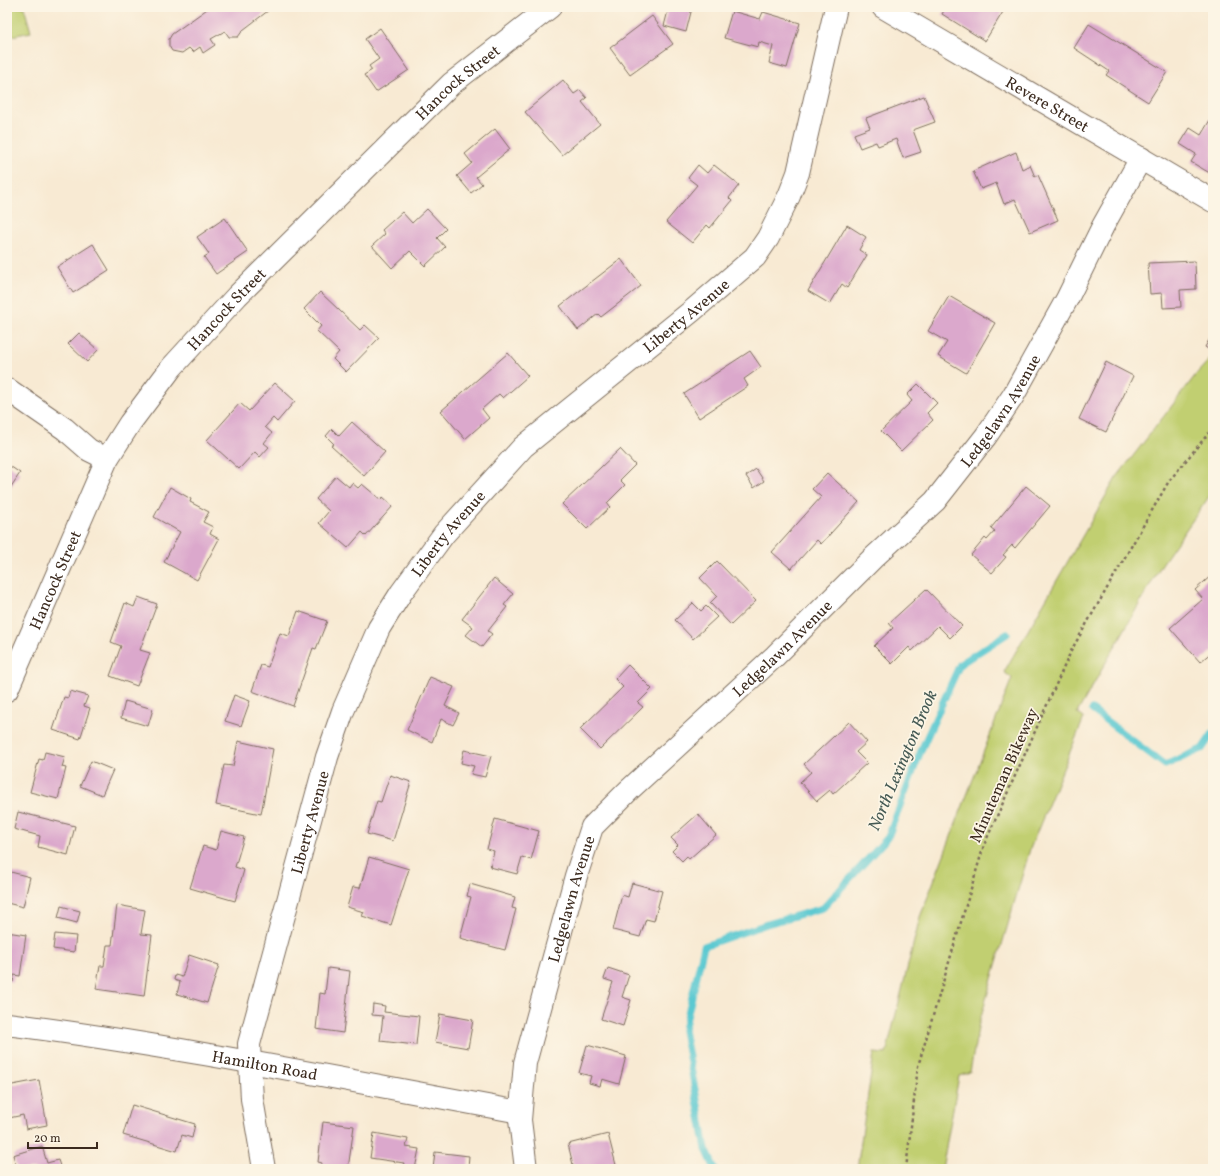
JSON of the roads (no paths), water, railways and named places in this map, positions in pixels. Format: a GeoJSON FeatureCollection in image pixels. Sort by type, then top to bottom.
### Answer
{"type":"FeatureCollection","features":[{"type":"Feature","properties":{"kind":"street","name":"Hancock Street"},"geometry":{"type":"LineString","coordinates":[[7,690],[107,459],[130,423],[172,367],[238,296],[451,84],[550,7]]}},
{"type":"Feature","properties":{"kind":"street","name":"Liberty Avenue"},"geometry":{"type":"LineString","coordinates":[[264,1169],[252,1099],[249,1044],[327,757],[342,711],[379,628],[400,593],[444,534],[523,447],[692,311],[754,257],[768,238],[789,196],[798,173],[836,7]]}},
{"type":"Feature","properties":{"kind":"street","name":"Revere Street"},"geometry":{"type":"LineString","coordinates":[[883,7],[1213,201]]}},
{"type":"Feature","properties":{"kind":"street","name":"Ledgelawn Avenue"},"geometry":{"type":"LineString","coordinates":[[526,1169],[520,1120],[525,1063],[576,876],[592,827],[629,790],[775,656],[873,558],[935,501],[986,436],[1013,396],[1067,299],[1103,226],[1142,158]]}},
{"type":"Feature","properties":{"kind":"street"},"geometry":{"type":"LineString","coordinates":[[7,389],[65,429],[89,450],[107,459]]}},
{"type":"Feature","properties":{"kind":"street","name":"Hamilton Road"},"geometry":{"type":"LineString","coordinates":[[7,1024],[71,1032],[249,1062],[520,1112]]}},
{"type":"Feature","properties":{"kind":"waterway","name":"North Lexington Brook"},"geometry":{"type":"LineString","coordinates":[[715,1169],[706,1149],[684,1030],[704,946],[767,924],[823,908],[888,837],[922,748],[960,664],[1007,634]]}},
{"type":"Feature","properties":{"kind":"waterway","name":"North Lexington Brook"},"geometry":{"type":"LineString","coordinates":[[1092,710],[1165,765],[1202,749],[1213,733]]}}]}
